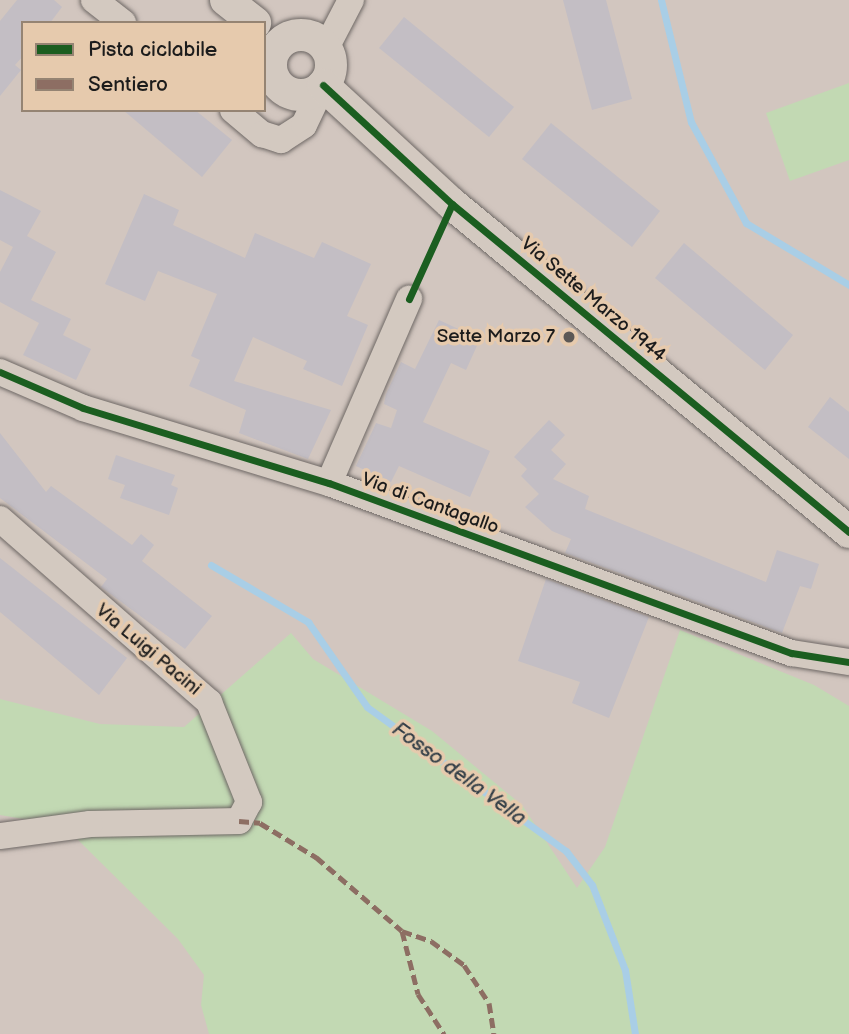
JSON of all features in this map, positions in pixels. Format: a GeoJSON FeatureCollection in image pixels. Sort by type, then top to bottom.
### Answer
{"type":"FeatureCollection","features":[{"type":"Feature","properties":{"kind":"street"},"geometry":{"type":"LineString","coordinates":[[226,0],[252,21]]}},
{"type":"Feature","properties":{"kind":"street"},"geometry":{"type":"LineString","coordinates":[[235,112],[262,134],[281,139],[304,125],[330,69],[326,48],[351,0]]}},
{"type":"Feature","properties":{"kind":"street"},"geometry":{"type":"LineString","coordinates":[[323,85],[304,94],[282,88],[271,69],[272,37],[299,34],[326,48]]}},
{"type":"Feature","properties":{"kind":"street","name":"Via Sette Marzo 1944"},"geometry":{"type":"LineString","coordinates":[[323,85],[452,204],[849,532]]}},
{"type":"Feature","properties":{"kind":"street"},"geometry":{"type":"LineString","coordinates":[[329,484],[409,299]]}},
{"type":"Feature","properties":{"kind":"street","name":"Via di Cantagallo"},"geometry":{"type":"LineString","coordinates":[[0,372],[83,408],[329,484],[792,653],[849,662]]}},
{"type":"Feature","properties":{"kind":"street","name":"Via Luigi Pacini"},"geometry":{"type":"LineString","coordinates":[[0,519],[209,702],[249,802],[239,821],[90,824],[0,836]]}},
{"type":"Feature","properties":{"kind":"green space"},"geometry":{"type":"Polygon","coordinates":[[[849,83],[849,160],[790,181],[766,113],[849,83]]]}},
{"type":"Feature","properties":{"kind":"green space"},"geometry":{"type":"Polygon","coordinates":[[[680,630],[814,685],[849,706],[849,1034],[209,1034],[201,1005],[204,975],[178,939],[64,826],[0,815],[0,699],[100,724],[184,727],[291,633],[313,659],[432,731],[522,805],[577,888],[605,847],[680,630]]]}},
{"type":"Feature","properties":{"kind":"building"},"geometry":{"type":"Polygon","coordinates":[[[17,0],[54,0],[62,7],[52,21],[21,21],[21,58],[15,65],[21,70],[0,96],[0,21],[17,0]]]}},
{"type":"Feature","properties":{"kind":"building"},"geometry":{"type":"Polygon","coordinates":[[[563,0],[606,0],[632,99],[592,110],[563,0]]]}},
{"type":"Feature","properties":{"kind":"building"},"geometry":{"type":"Polygon","coordinates":[[[404,17],[514,107],[489,137],[379,48],[404,17]]]}},
{"type":"Feature","properties":{"kind":"building"},"geometry":{"type":"Polygon","coordinates":[[[125,112],[197,112],[232,140],[202,177],[125,112]]]}},
{"type":"Feature","properties":{"kind":"building"},"geometry":{"type":"Polygon","coordinates":[[[551,123],[660,211],[632,247],[522,159],[551,123]]]}},
{"type":"Feature","properties":{"kind":"building"},"geometry":{"type":"Polygon","coordinates":[[[0,190],[41,211],[27,236],[56,252],[31,300],[71,319],[63,335],[91,349],[76,380],[23,355],[39,323],[0,302],[0,272],[13,247],[0,240],[0,190]]]}},
{"type":"Feature","properties":{"kind":"building"},"geometry":{"type":"Polygon","coordinates":[[[144,194],[179,210],[173,225],[245,258],[255,233],[314,258],[322,242],[371,264],[347,316],[368,325],[342,386],[303,369],[307,361],[253,337],[234,381],[331,410],[308,459],[239,433],[246,410],[189,386],[200,360],[191,356],[217,294],[158,271],[145,301],[105,284],[144,194]]]}},
{"type":"Feature","properties":{"kind":"building"},"geometry":{"type":"Polygon","coordinates":[[[684,243],[793,335],[765,370],[655,278],[684,243]]]}},
{"type":"Feature","properties":{"kind":"building"},"geometry":{"type":"Polygon","coordinates":[[[439,320],[480,339],[466,370],[451,363],[423,422],[490,451],[470,497],[399,466],[391,482],[356,466],[376,423],[391,428],[397,410],[384,404],[401,362],[415,369],[439,320]]]}},
{"type":"Feature","properties":{"kind":"building"},"geometry":{"type":"Polygon","coordinates":[[[830,397],[849,412],[849,459],[808,427],[830,397]]]}},
{"type":"Feature","properties":{"kind":"building"},"geometry":{"type":"Polygon","coordinates":[[[549,420],[565,435],[551,450],[566,464],[553,479],[589,496],[585,509],[766,582],[777,550],[819,564],[811,589],[800,586],[782,633],[565,553],[571,539],[552,531],[525,507],[539,494],[521,476],[527,469],[514,457],[549,420]]]}},
{"type":"Feature","properties":{"kind":"building"},"geometry":{"type":"Polygon","coordinates":[[[0,433],[46,492],[51,486],[132,545],[141,534],[154,545],[142,561],[212,616],[185,649],[101,587],[107,579],[0,498],[0,433]]]}},
{"type":"Feature","properties":{"kind":"building"},"geometry":{"type":"Polygon","coordinates":[[[116,455],[175,475],[171,485],[178,488],[169,515],[120,498],[125,485],[108,479],[116,455]]]}},
{"type":"Feature","properties":{"kind":"building"},"geometry":{"type":"Polygon","coordinates":[[[0,558],[127,658],[99,695],[0,612],[0,558]]]}},
{"type":"Feature","properties":{"kind":"building"},"geometry":{"type":"Polygon","coordinates":[[[546,579],[649,617],[609,718],[572,703],[580,682],[518,661],[546,579]]]}},
{"type":"Feature","properties":{"kind":"waterway"},"geometry":{"type":"LineString","coordinates":[[661,0],[691,122],[746,223],[849,285]]}},
{"type":"Feature","properties":{"kind":"waterway","name":"Fosso della Vella"},"geometry":{"type":"LineString","coordinates":[[211,565],[308,622],[367,707],[566,851],[592,885],[625,970],[635,1034]]}},
{"type":"Feature","properties":{"kind":"marked path"},"geometry":{"type":"LineString","coordinates":[[239,821],[260,823],[316,857],[402,931],[418,994],[444,1034]]}},
{"type":"Feature","properties":{"kind":"marked path"},"geometry":{"type":"LineString","coordinates":[[402,931],[431,941],[464,965],[489,1003],[494,1034]]}},
{"type":"Feature","properties":{"kind":"cycle path"},"geometry":{"type":"LineString","coordinates":[[323,85],[452,204],[849,532]]}},
{"type":"Feature","properties":{"kind":"cycle path"},"geometry":{"type":"LineString","coordinates":[[409,299],[452,204]]}},
{"type":"Feature","properties":{"kind":"cycle path"},"geometry":{"type":"LineString","coordinates":[[0,372],[83,408],[329,483],[792,653],[849,662]]}},
{"type":"Feature","properties":{"kind":"place","name":"Sette Marzo 7"},"geometry":{"type":"Point","coordinates":[569,337]}}]}
